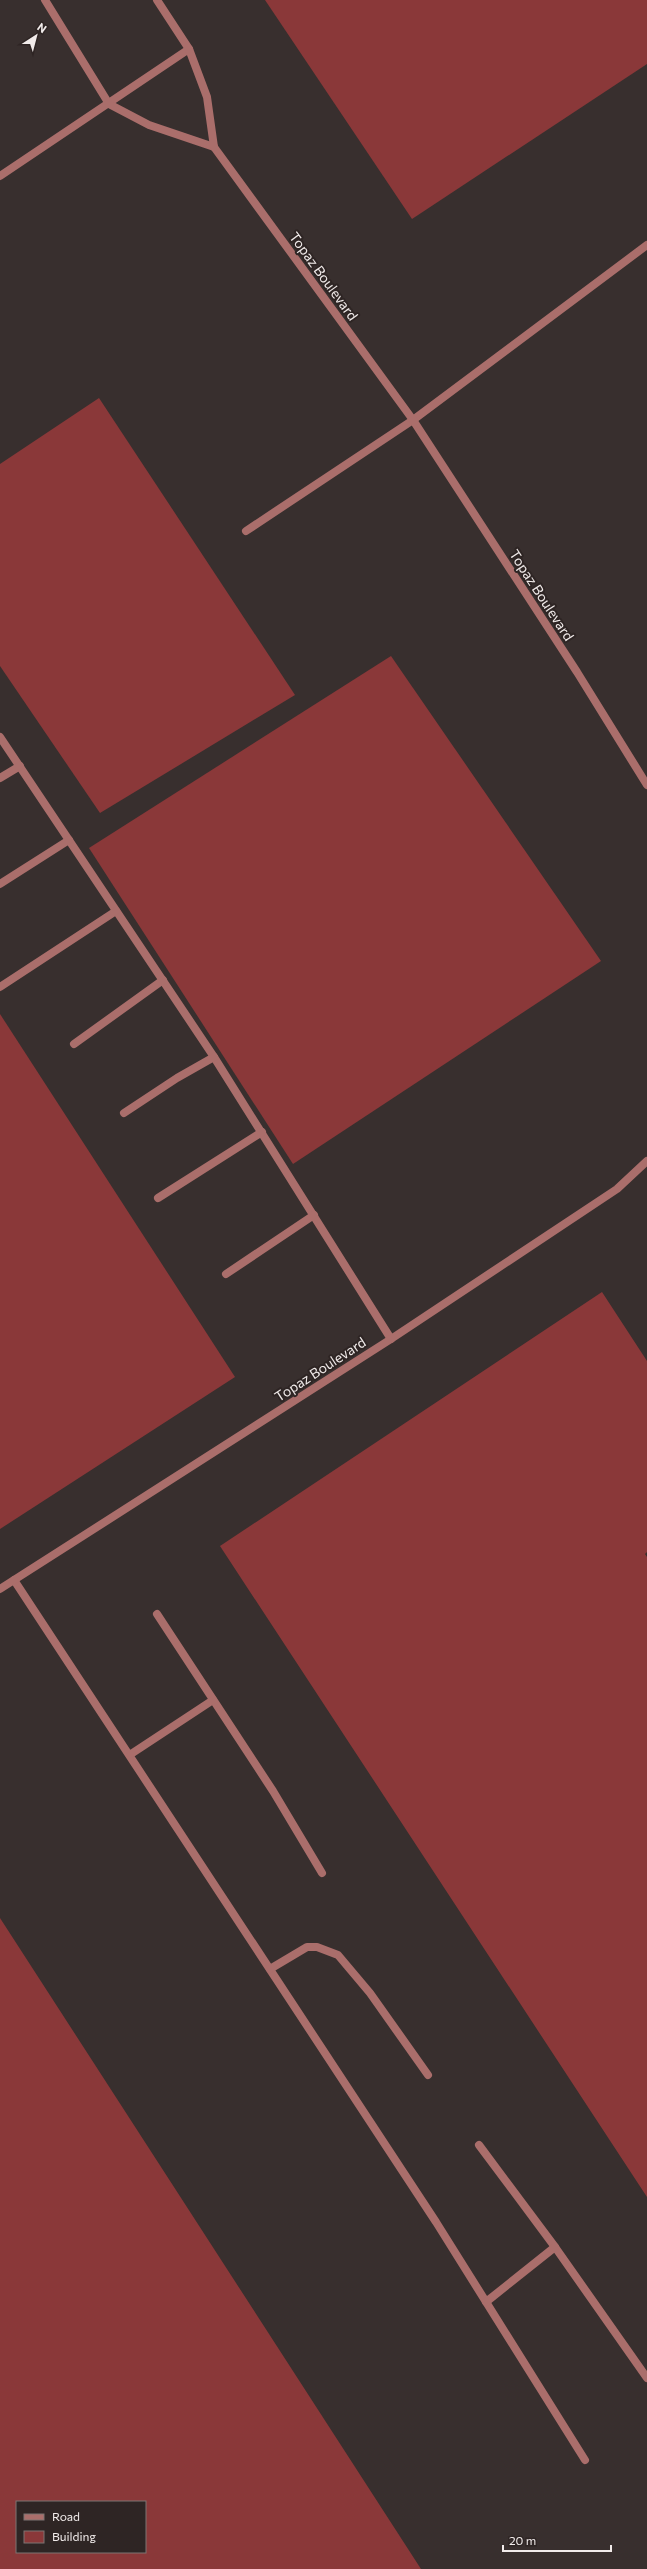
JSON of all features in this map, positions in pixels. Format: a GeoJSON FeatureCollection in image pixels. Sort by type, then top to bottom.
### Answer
{"type":"FeatureCollection","features":[{"type":"Feature","properties":{"kind":"street"},"geometry":{"type":"LineString","coordinates":[[45,0],[109,104],[149,125],[214,147]]}},
{"type":"Feature","properties":{"kind":"street","name":"Topaz Boulevard"},"geometry":{"type":"LineString","coordinates":[[157,0],[189,49],[207,97],[214,147],[413,420],[647,785]]}},
{"type":"Feature","properties":{"kind":"street"},"geometry":{"type":"LineString","coordinates":[[0,176],[189,49]]}},
{"type":"Feature","properties":{"kind":"street"},"geometry":{"type":"LineString","coordinates":[[246,531],[413,420],[647,245]]}},
{"type":"Feature","properties":{"kind":"street"},"geometry":{"type":"LineString","coordinates":[[0,737],[214,1057],[391,1339]]}},
{"type":"Feature","properties":{"kind":"street"},"geometry":{"type":"LineString","coordinates":[[0,778],[20,766]]}},
{"type":"Feature","properties":{"kind":"street"},"geometry":{"type":"LineString","coordinates":[[0,884],[69,840]]}},
{"type":"Feature","properties":{"kind":"street"},"geometry":{"type":"LineString","coordinates":[[0,987],[116,911]]}},
{"type":"Feature","properties":{"kind":"street"},"geometry":{"type":"LineString","coordinates":[[74,1044],[162,980]]}},
{"type":"Feature","properties":{"kind":"street"},"geometry":{"type":"LineString","coordinates":[[124,1113],[177,1078],[214,1057]]}},
{"type":"Feature","properties":{"kind":"street"},"geometry":{"type":"LineString","coordinates":[[158,1198],[262,1132]]}},
{"type":"Feature","properties":{"kind":"street","name":"Topaz Boulevard"},"geometry":{"type":"LineString","coordinates":[[0,1589],[391,1339],[617,1189],[647,1161]]}},
{"type":"Feature","properties":{"kind":"street"},"geometry":{"type":"LineString","coordinates":[[226,1274],[314,1215]]}},
{"type":"Feature","properties":{"kind":"street"},"geometry":{"type":"LineString","coordinates":[[14,1580],[270,1968],[486,2302],[585,2460]]}},
{"type":"Feature","properties":{"kind":"street"},"geometry":{"type":"LineString","coordinates":[[157,1614],[273,1791],[322,1873]]}},
{"type":"Feature","properties":{"kind":"street"},"geometry":{"type":"LineString","coordinates":[[130,1754],[213,1700]]}},
{"type":"Feature","properties":{"kind":"street"},"geometry":{"type":"LineString","coordinates":[[270,1968],[308,1947],[318,1947],[338,1955],[370,1993],[428,2075]]}},
{"type":"Feature","properties":{"kind":"street"},"geometry":{"type":"LineString","coordinates":[[479,2145],[555,2247],[647,2378]]}},
{"type":"Feature","properties":{"kind":"street"},"geometry":{"type":"LineString","coordinates":[[486,2302],[555,2247]]}},
{"type":"Feature","properties":{"kind":"building"},"geometry":{"type":"Polygon","coordinates":[[[265,0],[647,0],[647,64],[412,219],[265,0]]]}},
{"type":"Feature","properties":{"kind":"building"},"geometry":{"type":"Polygon","coordinates":[[[99,398],[295,695],[100,813],[0,666],[0,464],[99,398]]]}},
{"type":"Feature","properties":{"kind":"building"},"geometry":{"type":"Polygon","coordinates":[[[391,656],[601,961],[293,1164],[89,848],[391,656]]]}},
{"type":"Feature","properties":{"kind":"building"},"geometry":{"type":"Polygon","coordinates":[[[0,1014],[235,1377],[0,1529],[0,1014]]]}},
{"type":"Feature","properties":{"kind":"building"},"geometry":{"type":"Polygon","coordinates":[[[602,1292],[647,1361],[647,1552],[645,1554],[647,1557],[647,2197],[220,1546],[602,1292]]]}},
{"type":"Feature","properties":{"kind":"building"},"geometry":{"type":"Polygon","coordinates":[[[0,1918],[421,2569],[0,2569],[0,1918]]]}}]}
